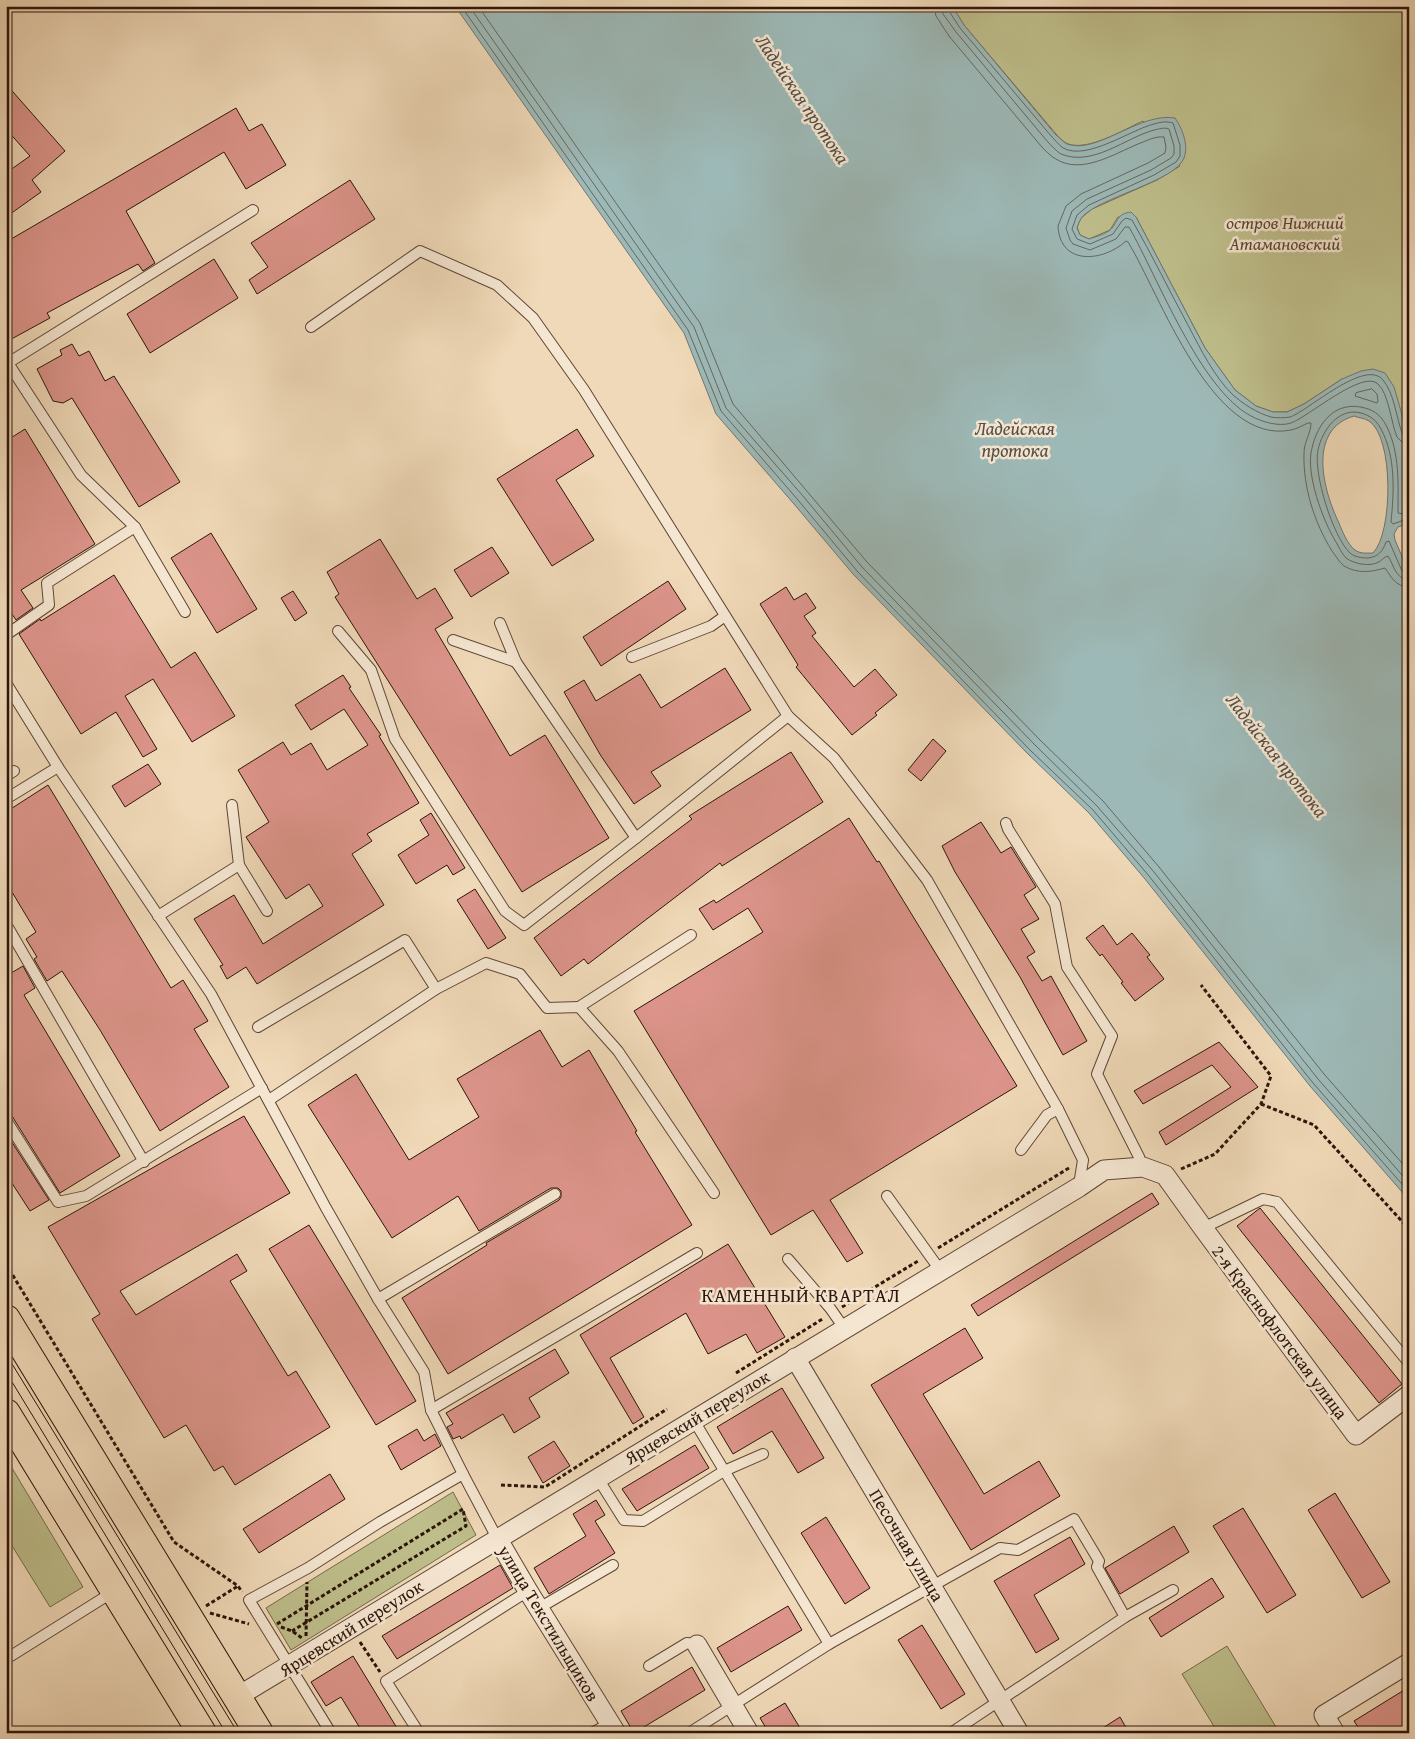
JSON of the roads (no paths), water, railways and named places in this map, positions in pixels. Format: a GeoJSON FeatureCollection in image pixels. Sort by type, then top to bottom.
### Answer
{"type":"FeatureCollection","features":[{"type":"Feature","properties":{"kind":"highway"},"geometry":{"type":"LineString","coordinates":[[6,1319],[259,1733]]}},
{"type":"Feature","properties":{"kind":"highway"},"geometry":{"type":"LineString","coordinates":[[6,1413],[202,1733]]}},
{"type":"Feature","properties":{"kind":"street","name":"Ярцевский переулок"},"geometry":{"type":"LineString","coordinates":[[237,1697],[693,1419],[1079,1187],[1104,1170],[1143,1167],[1165,1175]]}},
{"type":"Feature","properties":{"kind":"street","name":"2-я Краснофлотская улица"},"geometry":{"type":"LineString","coordinates":[[1165,1175],[1356,1435],[1409,1395]]}},
{"type":"Feature","properties":{"kind":"street","name":"Песочная улица"},"geometry":{"type":"LineString","coordinates":[[795,1358],[1019,1733]]}},
{"type":"Feature","properties":{"kind":"street","name":"улица Текстильщиков"},"geometry":{"type":"LineString","coordinates":[[497,1538],[613,1728]]}},
{"type":"Feature","properties":{"kind":"street"},"geometry":{"type":"LineString","coordinates":[[697,1645],[749,1733]]}},
{"type":"Feature","properties":{"kind":"street"},"geometry":{"type":"LineString","coordinates":[[1335,1733],[1324,1715],[1409,1663]]}},
{"type":"Feature","properties":{"kind":"lane"},"geometry":{"type":"LineString","coordinates":[[186,612],[135,527],[81,475],[8,363],[253,210]]}},
{"type":"Feature","properties":{"kind":"lane"},"geometry":{"type":"LineString","coordinates":[[311,327],[420,250],[497,285],[534,318],[584,390],[788,716],[834,758],[928,880],[1058,1110],[1083,1160],[1079,1187]]}},
{"type":"Feature","properties":{"kind":"lane"},"geometry":{"type":"LineString","coordinates":[[6,635],[49,605],[47,584],[135,527]]}},
{"type":"Feature","properties":{"kind":"lane"},"geometry":{"type":"LineString","coordinates":[[632,658],[711,626],[725,616]]}},
{"type":"Feature","properties":{"kind":"lane"},"geometry":{"type":"LineString","coordinates":[[500,623],[516,662],[636,838]]}},
{"type":"Feature","properties":{"kind":"lane"},"geometry":{"type":"LineString","coordinates":[[338,631],[370,670],[395,739],[505,911],[524,925],[788,716]]}},
{"type":"Feature","properties":{"kind":"lane"},"geometry":{"type":"LineString","coordinates":[[453,640],[516,662]]}},
{"type":"Feature","properties":{"kind":"lane"},"geometry":{"type":"LineString","coordinates":[[6,683],[58,767],[211,994],[326,1208],[378,1299],[424,1372],[431,1410],[497,1538]]}},
{"type":"Feature","properties":{"kind":"lane"},"geometry":{"type":"LineString","coordinates":[[6,799],[58,767]]}},
{"type":"Feature","properties":{"kind":"lane"},"geometry":{"type":"LineString","coordinates":[[232,806],[239,865],[267,911]]}},
{"type":"Feature","properties":{"kind":"lane"},"geometry":{"type":"LineString","coordinates":[[1006,823],[1055,904],[1067,968],[1112,1036],[1097,1074],[1140,1156],[1143,1167]]}},
{"type":"Feature","properties":{"kind":"lane"},"geometry":{"type":"LineString","coordinates":[[158,916],[239,865]]}},
{"type":"Feature","properties":{"kind":"lane"},"geometry":{"type":"LineString","coordinates":[[6,924],[144,1162]]}},
{"type":"Feature","properties":{"kind":"lane"},"geometry":{"type":"LineString","coordinates":[[269,1100],[436,990],[486,963],[520,974],[547,1008],[578,1007],[691,935]]}},
{"type":"Feature","properties":{"kind":"lane"},"geometry":{"type":"LineString","coordinates":[[258,1027],[405,940],[436,990]]}},
{"type":"Feature","properties":{"kind":"lane"},"geometry":{"type":"LineString","coordinates":[[578,1007],[618,1051],[714,1193]]}},
{"type":"Feature","properties":{"kind":"lane"},"geometry":{"type":"LineString","coordinates":[[6,1120],[58,1202],[86,1196],[262,1088]]}},
{"type":"Feature","properties":{"kind":"lane"},"geometry":{"type":"LineString","coordinates":[[1021,1150],[1047,1114],[1058,1110]]}},
{"type":"Feature","properties":{"kind":"lane"},"geometry":{"type":"LineString","coordinates":[[378,1299],[555,1194]]}},
{"type":"Feature","properties":{"kind":"lane"},"geometry":{"type":"LineString","coordinates":[[888,1196],[940,1270]]}},
{"type":"Feature","properties":{"kind":"lane"},"geometry":{"type":"LineString","coordinates":[[1203,1228],[1264,1199],[1277,1202],[1409,1363]]}},
{"type":"Feature","properties":{"kind":"lane"},"geometry":{"type":"LineString","coordinates":[[431,1410],[697,1253]]}},
{"type":"Feature","properties":{"kind":"lane"},"geometry":{"type":"LineString","coordinates":[[788,1259],[834,1312],[844,1328]]}},
{"type":"Feature","properties":{"kind":"lane"},"geometry":{"type":"LineString","coordinates":[[693,1419],[829,1644]]}},
{"type":"Feature","properties":{"kind":"lane"},"geometry":{"type":"LineString","coordinates":[[597,1478],[624,1520],[643,1521],[724,1470],[763,1454]]}},
{"type":"Feature","properties":{"kind":"lane"},"geometry":{"type":"LineString","coordinates":[[331,1733],[249,1600],[308,1568],[380,1522],[463,1474]]}},
{"type":"Feature","properties":{"kind":"lane"},"geometry":{"type":"LineString","coordinates":[[689,1733],[829,1644],[1000,1548],[1018,1550],[1074,1519],[1099,1561],[1097,1567],[1125,1617]]}},
{"type":"Feature","properties":{"kind":"lane"},"geometry":{"type":"LineString","coordinates":[[539,1608],[613,1565]]}},
{"type":"Feature","properties":{"kind":"lane"},"geometry":{"type":"LineString","coordinates":[[951,1733],[1125,1617],[1173,1590]]}},
{"type":"Feature","properties":{"kind":"lane"},"geometry":{"type":"LineString","coordinates":[[6,1659],[115,1591]]}},
{"type":"Feature","properties":{"kind":"lane"},"geometry":{"type":"LineString","coordinates":[[419,1733],[386,1681],[528,1591]]}},
{"type":"Feature","properties":{"kind":"lane"},"geometry":{"type":"LineString","coordinates":[[648,1666],[687,1643],[697,1645]]}},
{"type":"Feature","properties":{"kind":"lane"},"geometry":{"type":"LineString","coordinates":[[592,1733],[613,1728]]}},
{"type":"Feature","properties":{"kind":"water","name":"Ладейская протока"},"geometry":{"type":"Polygon","coordinates":[[[455,6],[952,6],[964,25],[1055,134],[1067,144],[1079,146],[1091,144],[1147,121],[1175,118],[1182,132],[1186,148],[1184,158],[1178,166],[1153,182],[1091,210],[1079,222],[1077,228],[1080,235],[1089,239],[1104,234],[1112,228],[1122,215],[1131,212],[1136,217],[1205,348],[1235,390],[1256,406],[1273,412],[1287,412],[1304,404],[1342,379],[1361,371],[1373,369],[1385,373],[1394,387],[1409,439],[1409,529],[1404,525],[1398,527],[1394,534],[1409,573],[1409,1200],[1310,1086],[1145,879],[1089,813],[1027,753],[853,574],[716,414],[684,333],[455,6]],[[1354,416],[1339,423],[1330,434],[1324,447],[1324,478],[1333,510],[1352,548],[1364,553],[1373,553],[1380,542],[1384,526],[1387,507],[1387,465],[1377,430],[1366,419],[1354,416]]]}},
{"type":"Feature","properties":{"kind":"tram line"},"geometry":{"type":"LineString","coordinates":[[6,1354],[238,1733]]}},
{"type":"Feature","properties":{"kind":"tram line"},"geometry":{"type":"LineString","coordinates":[[6,1372],[226,1733]]}},
{"type":"Feature","properties":{"kind":"district","name":"КАМЕННЫЙ КВАРТАЛ"},"geometry":{"type":"Point","coordinates":[801,1295]}},
{"type":"Feature","properties":{"kind":"park label","name":"остров Нижний Атамановский"},"geometry":{"type":"Point","coordinates":[1285,232]}}]}
